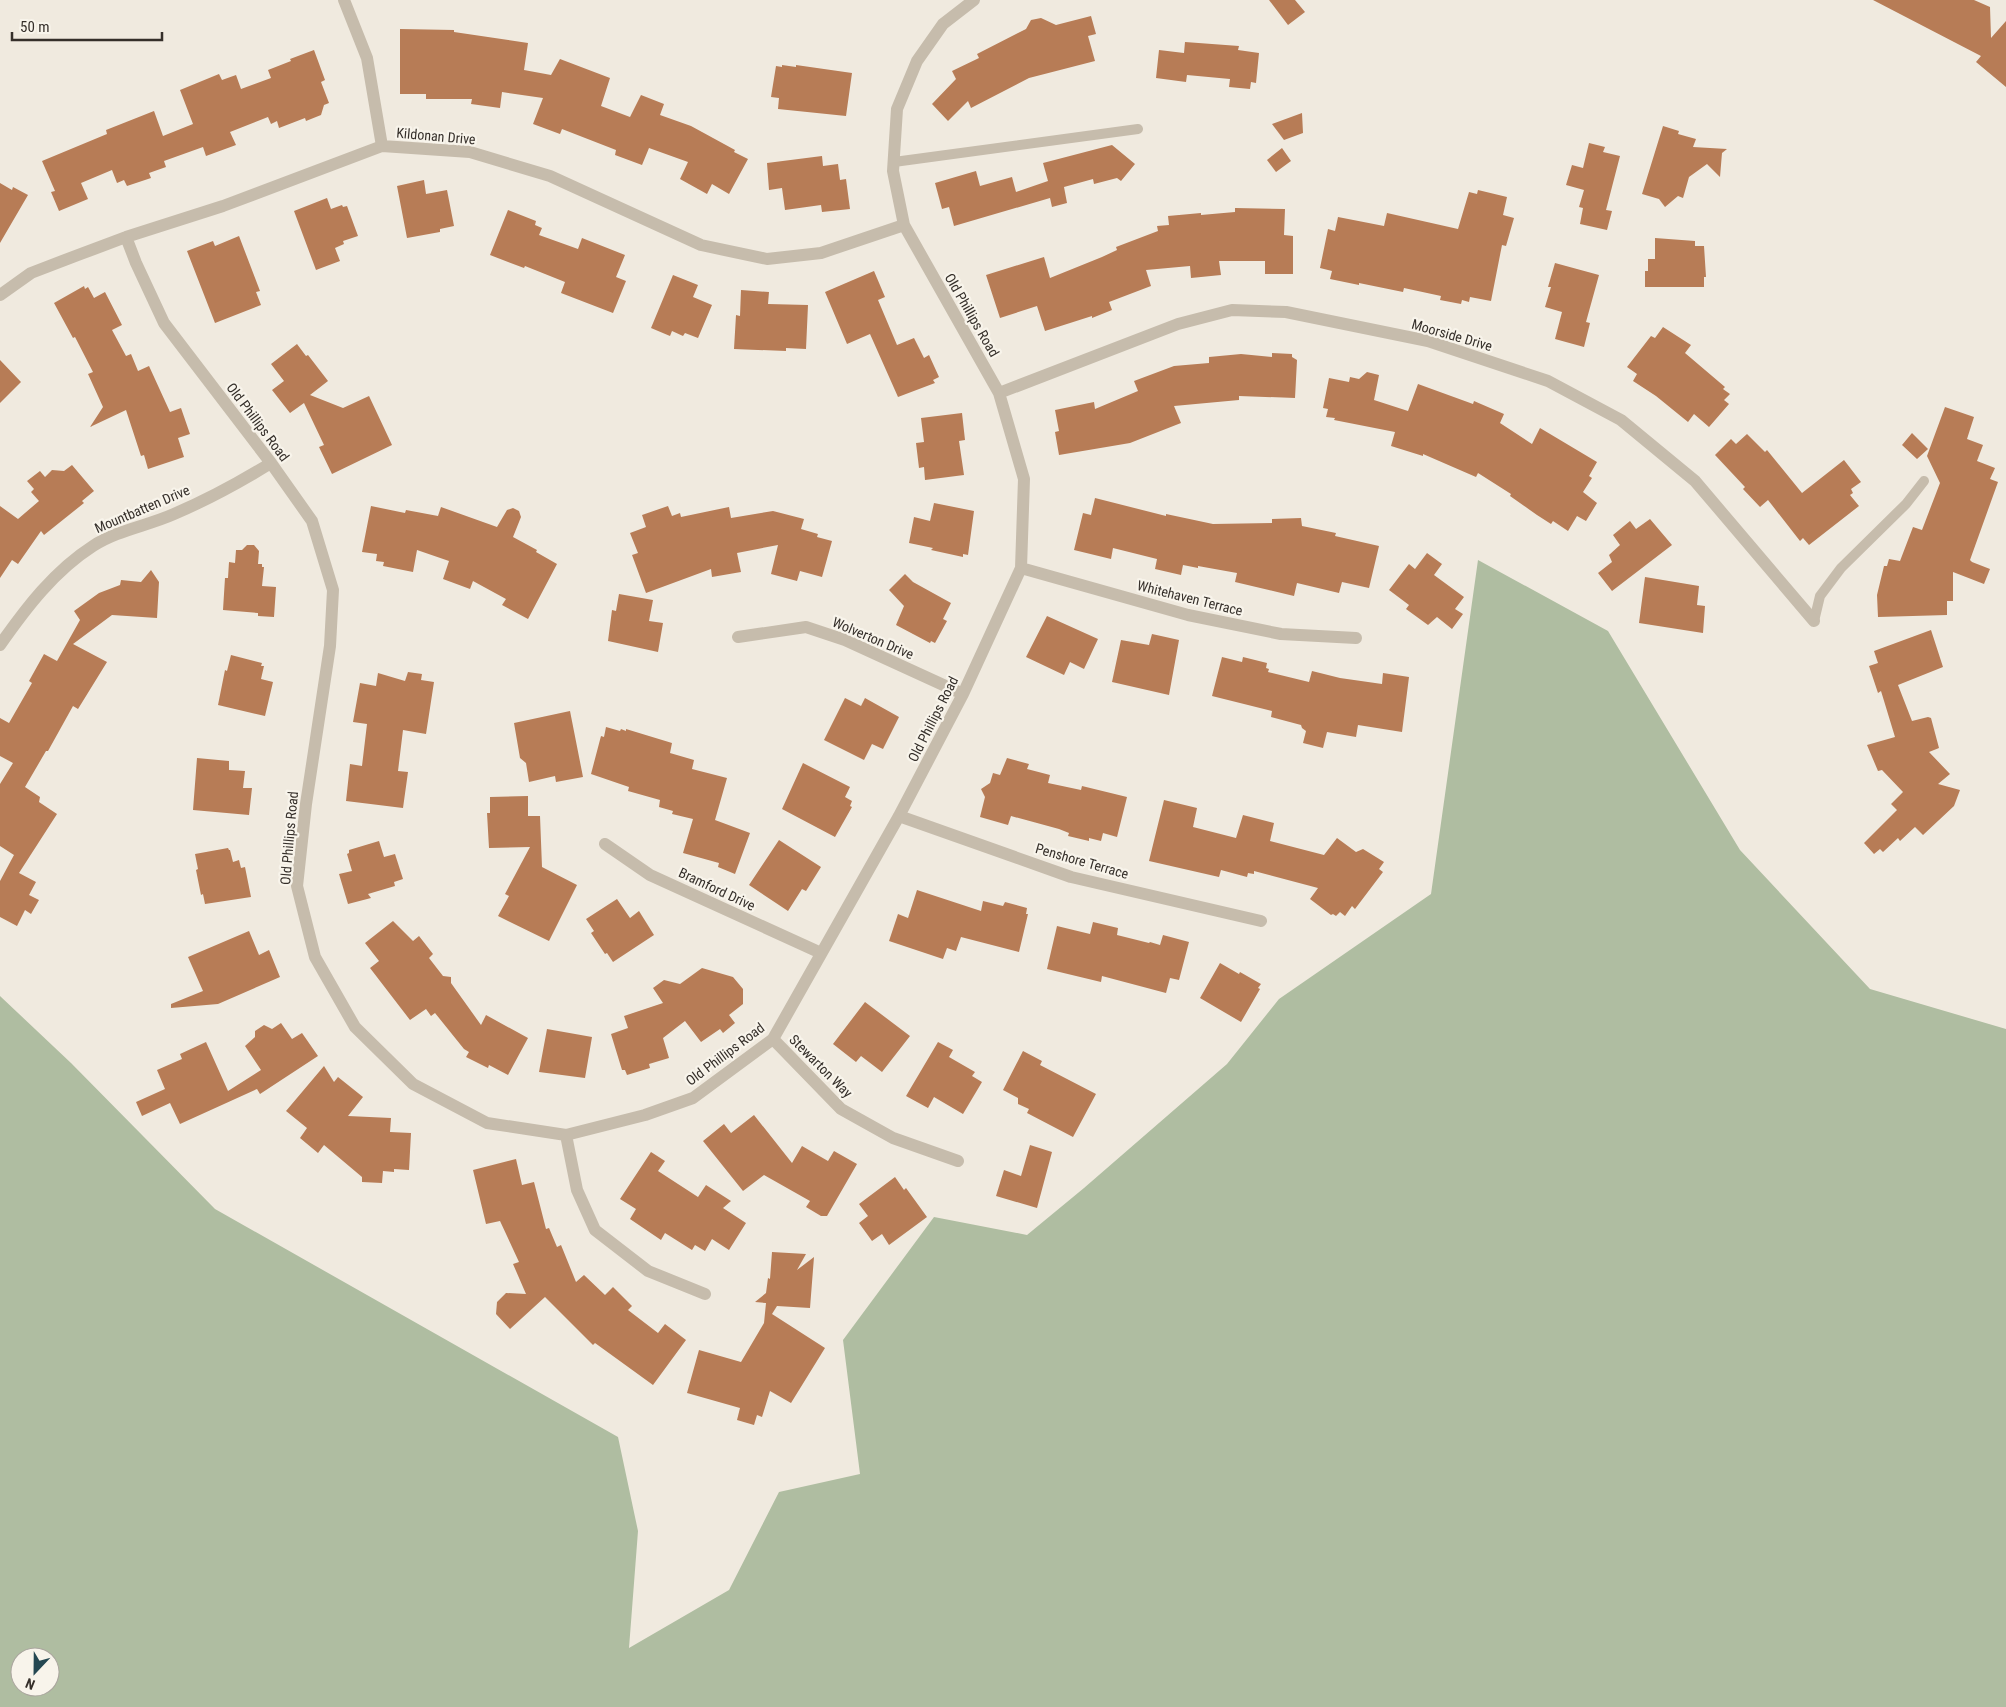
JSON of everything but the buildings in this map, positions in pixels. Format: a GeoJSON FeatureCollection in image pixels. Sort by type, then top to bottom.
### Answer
{"type":"FeatureCollection","features":[{"type":"Feature","properties":{"kind":"street"},"geometry":{"type":"LineString","coordinates":[[344,0],[366,58],[382,146]]}},
{"type":"Feature","properties":{"kind":"street","name":"Old Phillips Road"},"geometry":{"type":"LineString","coordinates":[[126,236],[136,263],[164,323],[271,463],[312,521],[333,590],[330,646],[306,804],[298,886],[315,957],[355,1027],[413,1084],[487,1123],[566,1135],[645,1114],[693,1098],[773,1039],[899,816],[963,694],[1021,568],[1024,479],[999,393],[904,225],[893,171],[896,109],[917,61],[943,24],[974,0]]}},
{"type":"Feature","properties":{"kind":"street","name":"Kildonan Drive"},"geometry":{"type":"LineString","coordinates":[[0,296],[31,273],[126,236],[223,206],[382,146],[470,152],[550,176],[701,245],[766,259],[821,253],[904,225]]}},
{"type":"Feature","properties":{"kind":"street","name":"Moorside Drive"},"geometry":{"type":"LineString","coordinates":[[999,393],[1178,324],[1232,310],[1286,312],[1428,341],[1548,381],[1621,420],[1695,481],[1814,621]]}},
{"type":"Feature","properties":{"kind":"street","name":"Mountbatten Drive"},"geometry":{"type":"LineString","coordinates":[[0,646],[31,603],[52,579],[88,549],[119,532],[173,515],[246,478],[271,463]]}},
{"type":"Feature","properties":{"kind":"street","name":"Whitehaven Terrace"},"geometry":{"type":"LineString","coordinates":[[1021,568],[1188,615],[1281,634],[1356,638]]}},
{"type":"Feature","properties":{"kind":"street","name":"Wolverton Drive"},"geometry":{"type":"LineString","coordinates":[[738,637],[806,627],[845,640],[963,694]]}},
{"type":"Feature","properties":{"kind":"street","name":"Penshore Terrace"},"geometry":{"type":"LineString","coordinates":[[899,816],[1071,876],[1261,921]]}},
{"type":"Feature","properties":{"kind":"street","name":"Bramford Drive"},"geometry":{"type":"LineString","coordinates":[[605,844],[650,874],[821,954]]}},
{"type":"Feature","properties":{"kind":"street","name":"Stewarton Way"},"geometry":{"type":"LineString","coordinates":[[773,1039],[841,1109],[893,1138],[958,1161]]}},
{"type":"Feature","properties":{"kind":"street"},"geometry":{"type":"LineString","coordinates":[[566,1135],[577,1190],[595,1230],[648,1271],[706,1294]]}},
{"type":"Feature","properties":{"kind":"lane"},"geometry":{"type":"LineString","coordinates":[[894,162],[1138,129]]}},
{"type":"Feature","properties":{"kind":"lane"},"geometry":{"type":"LineString","coordinates":[[1814,621],[1820,596],[1841,568],[1906,504],[1924,481]]}},
{"type":"Feature","properties":{"kind":"green space"},"geometry":{"type":"Polygon","coordinates":[[[1478,560],[1608,631],[1740,850],[1870,989],[2006,1029],[2006,1707],[0,1707],[0,996],[71,1063],[215,1209],[618,1437],[638,1531],[629,1648],[729,1590],[779,1492],[860,1474],[843,1340],[934,1217],[1027,1235],[1227,1064],[1279,999],[1431,894],[1478,560]]]}}]}
